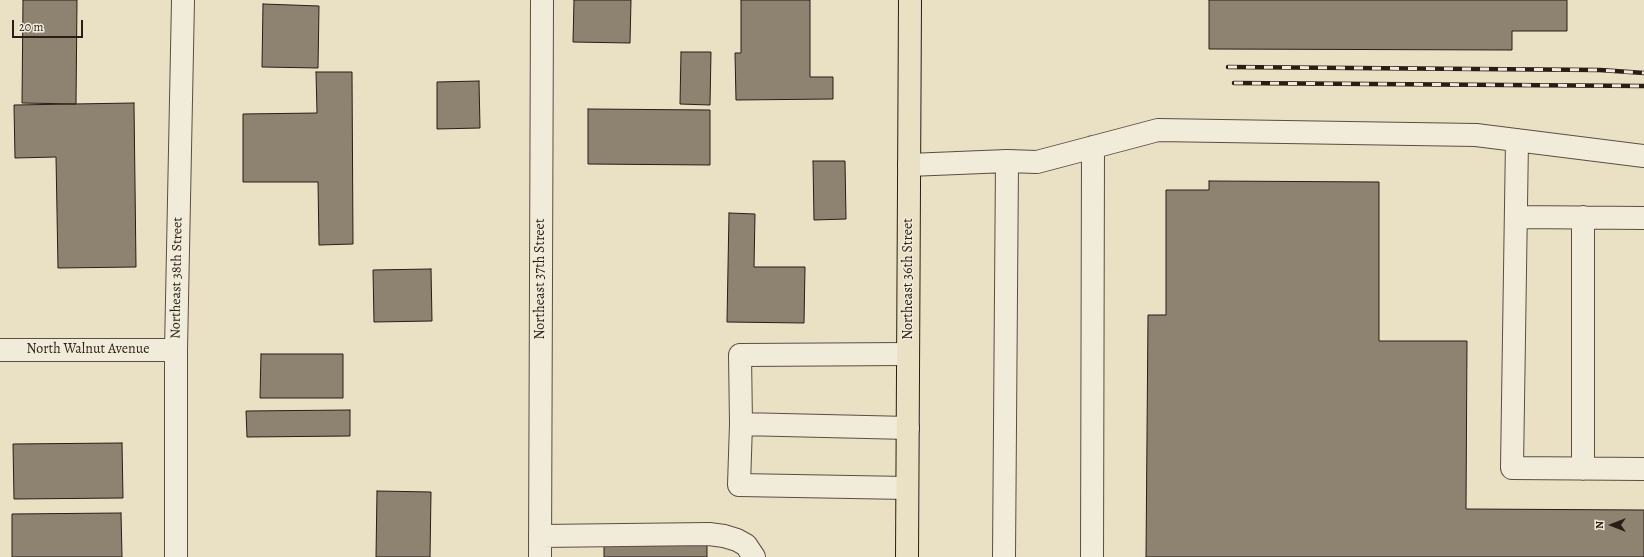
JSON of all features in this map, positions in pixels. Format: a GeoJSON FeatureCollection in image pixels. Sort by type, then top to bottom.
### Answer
{"type":"FeatureCollection","features":[{"type":"Feature","properties":{"kind":"main road","name":"Northeast 36th Street"},"geometry":{"type":"LineString","coordinates":[[907,557],[910,0]]}},
{"type":"Feature","properties":{"kind":"street","name":"Northeast 38th Street"},"geometry":{"type":"LineString","coordinates":[[176,557],[176,350],[183,0]]}},
{"type":"Feature","properties":{"kind":"street","name":"Northeast 37th Street"},"geometry":{"type":"LineString","coordinates":[[540,547],[542,0]]}},
{"type":"Feature","properties":{"kind":"street"},"geometry":{"type":"LineString","coordinates":[[909,165],[1007,160],[1037,162],[1158,130],[1476,135],[1644,156]]}},
{"type":"Feature","properties":{"kind":"street"},"geometry":{"type":"LineString","coordinates":[[1517,140],[1512,468],[1644,469]]}},
{"type":"Feature","properties":{"kind":"street"},"geometry":{"type":"LineString","coordinates":[[1092,557],[1093,147]]}},
{"type":"Feature","properties":{"kind":"street"},"geometry":{"type":"LineString","coordinates":[[1004,557],[1007,160]]}},
{"type":"Feature","properties":{"kind":"street"},"geometry":{"type":"LineString","coordinates":[[1516,216],[1644,218]]}},
{"type":"Feature","properties":{"kind":"street"},"geometry":{"type":"LineString","coordinates":[[1583,217],[1583,469]]}},
{"type":"Feature","properties":{"kind":"street","name":"North Walnut Avenue"},"geometry":{"type":"LineString","coordinates":[[0,350],[176,350]]}},
{"type":"Feature","properties":{"kind":"street"},"geometry":{"type":"LineString","coordinates":[[907,488],[740,485],[740,355],[908,354]]}},
{"type":"Feature","properties":{"kind":"street"},"geometry":{"type":"LineString","coordinates":[[741,424],[908,428]]}},
{"type":"Feature","properties":{"kind":"street"},"geometry":{"type":"LineString","coordinates":[[540,547],[709,534],[737,540],[746,545],[754,557]]}},
{"type":"Feature","properties":{"kind":"building"},"geometry":{"type":"Polygon","coordinates":[[[23,0],[77,0],[76,104],[22,103],[23,0]]]}},
{"type":"Feature","properties":{"kind":"building"},"geometry":{"type":"Polygon","coordinates":[[[574,0],[631,0],[630,43],[573,42],[574,0]]]}},
{"type":"Feature","properties":{"kind":"building"},"geometry":{"type":"Polygon","coordinates":[[[741,0],[810,0],[810,77],[833,77],[833,99],[736,100],[735,53],[741,53],[741,0]]]}},
{"type":"Feature","properties":{"kind":"building"},"geometry":{"type":"Polygon","coordinates":[[[1209,0],[1567,0],[1567,31],[1512,31],[1512,50],[1209,49],[1209,0]]]}},
{"type":"Feature","properties":{"kind":"building"},"geometry":{"type":"Polygon","coordinates":[[[263,4],[319,6],[318,68],[262,67],[263,4]]]}},
{"type":"Feature","properties":{"kind":"building"},"geometry":{"type":"Polygon","coordinates":[[[681,52],[711,52],[710,105],[680,104],[681,52]]]}},
{"type":"Feature","properties":{"kind":"building"},"geometry":{"type":"Polygon","coordinates":[[[316,72],[352,72],[353,244],[319,245],[318,182],[243,182],[243,114],[317,113],[316,72]]]}},
{"type":"Feature","properties":{"kind":"building"},"geometry":{"type":"Polygon","coordinates":[[[479,81],[480,128],[437,129],[437,82],[479,81]]]}},
{"type":"Feature","properties":{"kind":"building"},"geometry":{"type":"Polygon","coordinates":[[[134,103],[136,267],[58,268],[56,157],[15,158],[14,105],[134,103]]]}},
{"type":"Feature","properties":{"kind":"building"},"geometry":{"type":"Polygon","coordinates":[[[588,109],[710,110],[710,165],[588,164],[588,109]]]}},
{"type":"Feature","properties":{"kind":"building"},"geometry":{"type":"Polygon","coordinates":[[[813,161],[845,161],[846,219],[814,220],[813,161]]]}},
{"type":"Feature","properties":{"kind":"building"},"geometry":{"type":"Polygon","coordinates":[[[1209,181],[1379,182],[1379,341],[1467,341],[1466,509],[1644,510],[1644,557],[1146,557],[1148,315],[1166,315],[1166,190],[1209,190],[1209,181]]]}},
{"type":"Feature","properties":{"kind":"building"},"geometry":{"type":"Polygon","coordinates":[[[729,213],[755,214],[754,267],[805,267],[804,323],[727,322],[729,213]]]}},
{"type":"Feature","properties":{"kind":"building"},"geometry":{"type":"Polygon","coordinates":[[[431,269],[432,321],[374,322],[373,270],[431,269]]]}},
{"type":"Feature","properties":{"kind":"building"},"geometry":{"type":"Polygon","coordinates":[[[261,354],[343,354],[343,398],[260,398],[261,354]]]}},
{"type":"Feature","properties":{"kind":"building"},"geometry":{"type":"Polygon","coordinates":[[[350,410],[350,436],[247,437],[246,411],[350,410]]]}},
{"type":"Feature","properties":{"kind":"building"},"geometry":{"type":"Polygon","coordinates":[[[122,443],[123,498],[14,499],[13,444],[122,443]]]}},
{"type":"Feature","properties":{"kind":"building"},"geometry":{"type":"Polygon","coordinates":[[[377,491],[431,492],[430,557],[376,557],[377,491]]]}},
{"type":"Feature","properties":{"kind":"building"},"geometry":{"type":"Polygon","coordinates":[[[121,513],[122,557],[12,557],[12,514],[121,513]]]}},
{"type":"Feature","properties":{"kind":"building"},"geometry":{"type":"Polygon","coordinates":[[[604,541],[707,542],[707,557],[604,557],[604,541]]]}},
{"type":"Feature","properties":{"kind":"railway"},"geometry":{"type":"LineString","coordinates":[[1228,67],[1600,70],[1644,73]]}},
{"type":"Feature","properties":{"kind":"railway"},"geometry":{"type":"LineString","coordinates":[[1234,83],[1644,86]]}}]}
